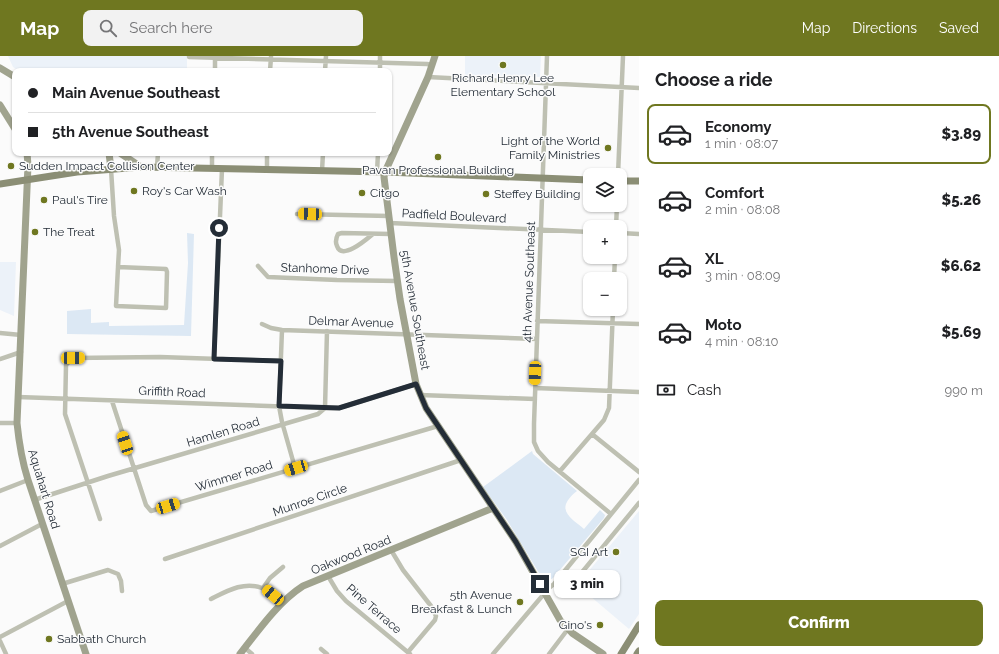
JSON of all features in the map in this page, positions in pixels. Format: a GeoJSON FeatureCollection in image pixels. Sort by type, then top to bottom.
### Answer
{"type":"FeatureCollection","features":[{"type":"Feature","properties":{"kind":"main road"},"geometry":{"type":"LineString","coordinates":[[0,184],[78,172],[140,167],[381,172],[583,180]]}},
{"type":"Feature","properties":{"kind":"main road"},"geometry":{"type":"LineString","coordinates":[[627,181],[639,182]]}},
{"type":"Feature","properties":{"kind":"main road"},"geometry":{"type":"LineString","coordinates":[[621,654],[639,625]]}},
{"type":"Feature","properties":{"kind":"street"},"geometry":{"type":"LineString","coordinates":[[380,56],[380,68]]}},
{"type":"Feature","properties":{"kind":"street"},"geometry":{"type":"LineString","coordinates":[[392,150],[428,77],[435,56]]}},
{"type":"Feature","properties":{"kind":"street","name":"4th Avenue Southeast"},"geometry":{"type":"LineString","coordinates":[[547,56],[533,432],[535,446],[544,458],[611,514]]}},
{"type":"Feature","properties":{"kind":"street"},"geometry":{"type":"LineString","coordinates":[[618,168],[623,56]]}},
{"type":"Feature","properties":{"kind":"street"},"geometry":{"type":"LineString","coordinates":[[188,57],[326,58],[432,65]]}},
{"type":"Feature","properties":{"kind":"street"},"geometry":{"type":"LineString","coordinates":[[215,57],[215,68]]}},
{"type":"Feature","properties":{"kind":"street"},"geometry":{"type":"LineString","coordinates":[[270,68],[271,57]]}},
{"type":"Feature","properties":{"kind":"street"},"geometry":{"type":"LineString","coordinates":[[325,68],[326,58]]}},
{"type":"Feature","properties":{"kind":"street"},"geometry":{"type":"LineString","coordinates":[[0,68],[12,76]]}},
{"type":"Feature","properties":{"kind":"street"},"geometry":{"type":"LineString","coordinates":[[428,77],[639,88]]}},
{"type":"Feature","properties":{"kind":"street"},"geometry":{"type":"LineString","coordinates":[[0,105],[12,124]]}},
{"type":"Feature","properties":{"kind":"street","name":"Aquahart Road"},"geometry":{"type":"LineString","coordinates":[[27,156],[21,352],[17,423],[21,453],[28,480],[86,654]]}},
{"type":"Feature","properties":{"kind":"street"},"geometry":{"type":"LineString","coordinates":[[109,156],[114,216],[119,250],[118,267],[116,306],[166,308],[166,269],[118,267]]}},
{"type":"Feature","properties":{"kind":"street"},"geometry":{"type":"LineString","coordinates":[[124,156],[140,167]]}},
{"type":"Feature","properties":{"kind":"street"},"geometry":{"type":"LineString","coordinates":[[157,167],[158,156]]}},
{"type":"Feature","properties":{"kind":"street"},"geometry":{"type":"LineString","coordinates":[[212,156],[212,168]]}},
{"type":"Feature","properties":{"kind":"street"},"geometry":{"type":"LineString","coordinates":[[266,170],[267,156]]}},
{"type":"Feature","properties":{"kind":"street"},"geometry":{"type":"LineString","coordinates":[[322,171],[323,156]]}},
{"type":"Feature","properties":{"kind":"street"},"geometry":{"type":"LineString","coordinates":[[378,156],[381,172]]}},
{"type":"Feature","properties":{"kind":"street"},"geometry":{"type":"LineString","coordinates":[[381,172],[389,156]]}},
{"type":"Feature","properties":{"kind":"street"},"geometry":{"type":"LineString","coordinates":[[214,359],[222,169]]}},
{"type":"Feature","properties":{"kind":"street","name":"5th Avenue Southeast"},"geometry":{"type":"LineString","coordinates":[[381,172],[397,281],[416,384],[420,395],[426,408],[520,547],[557,616],[568,629],[603,654]]}},
{"type":"Feature","properties":{"kind":"street","name":"Padfield Boulevard"},"geometry":{"type":"LineString","coordinates":[[297,214],[583,232]]}},
{"type":"Feature","properties":{"kind":"street"},"geometry":{"type":"LineString","coordinates":[[627,233],[639,234]]}},
{"type":"Feature","properties":{"kind":"street"},"geometry":{"type":"LineString","coordinates":[[374,234],[362,244],[350,250],[342,252],[336,246],[336,238],[338,234],[374,234],[391,234]]}},
{"type":"Feature","properties":{"kind":"street","name":"Stanhome Drive"},"geometry":{"type":"LineString","coordinates":[[258,266],[268,277],[397,281]]}},
{"type":"Feature","properties":{"kind":"street"},"geometry":{"type":"LineString","coordinates":[[560,471],[607,415],[610,403],[612,316]]}},
{"type":"Feature","properties":{"kind":"street"},"geometry":{"type":"LineString","coordinates":[[537,321],[639,324]]}},
{"type":"Feature","properties":{"kind":"street","name":"Delmar Avenue"},"geometry":{"type":"LineString","coordinates":[[262,324],[271,328],[282,330],[537,339]]}},
{"type":"Feature","properties":{"kind":"street"},"geometry":{"type":"LineString","coordinates":[[282,330],[279,406],[296,468]]}},
{"type":"Feature","properties":{"kind":"street"},"geometry":{"type":"LineString","coordinates":[[325,408],[327,331]]}},
{"type":"Feature","properties":{"kind":"street"},"geometry":{"type":"LineString","coordinates":[[0,333],[21,335]]}},
{"type":"Feature","properties":{"kind":"street"},"geometry":{"type":"LineString","coordinates":[[0,359],[21,352]]}},
{"type":"Feature","properties":{"kind":"street"},"geometry":{"type":"LineString","coordinates":[[100,519],[87,484],[65,414],[66,365],[73,358],[160,357],[281,361]]}},
{"type":"Feature","properties":{"kind":"street","name":"Hamlen Road"},"geometry":{"type":"LineString","coordinates":[[34,500],[108,476],[134,470],[318,414],[325,408],[339,408],[416,384]]}},
{"type":"Feature","properties":{"kind":"street"},"geometry":{"type":"LineString","coordinates":[[535,388],[639,392]]}},
{"type":"Feature","properties":{"kind":"street"},"geometry":{"type":"LineString","coordinates":[[420,395],[534,398]]}},
{"type":"Feature","properties":{"kind":"street","name":"Griffith Road"},"geometry":{"type":"LineString","coordinates":[[18,397],[325,408]]}},
{"type":"Feature","properties":{"kind":"street"},"geometry":{"type":"LineString","coordinates":[[112,400],[134,470]]}},
{"type":"Feature","properties":{"kind":"street"},"geometry":{"type":"LineString","coordinates":[[0,423],[17,423]]}},
{"type":"Feature","properties":{"kind":"street","name":"Wimmer Road"},"geometry":{"type":"LineString","coordinates":[[134,470],[146,505],[151,511],[438,426]]}},
{"type":"Feature","properties":{"kind":"street"},"geometry":{"type":"LineString","coordinates":[[592,434],[639,472]]}},
{"type":"Feature","properties":{"kind":"street","name":"Munroe Circle"},"geometry":{"type":"LineString","coordinates":[[165,559],[461,460]]}},
{"type":"Feature","properties":{"kind":"street"},"geometry":{"type":"LineString","coordinates":[[0,491],[28,480]]}},
{"type":"Feature","properties":{"kind":"street"},"geometry":{"type":"LineString","coordinates":[[493,654],[554,584],[639,480]]}},
{"type":"Feature","properties":{"kind":"street"},"geometry":{"type":"LineString","coordinates":[[574,582],[639,504]]}},
{"type":"Feature","properties":{"kind":"street","name":"Oakwood Road"},"geometry":{"type":"LineString","coordinates":[[240,654],[282,603],[303,586],[493,508]]}},
{"type":"Feature","properties":{"kind":"street"},"geometry":{"type":"LineString","coordinates":[[0,546],[42,524]]}},
{"type":"Feature","properties":{"kind":"street"},"geometry":{"type":"LineString","coordinates":[[391,550],[403,570],[431,606],[436,616],[435,620],[410,653]]}},
{"type":"Feature","properties":{"kind":"street"},"geometry":{"type":"LineString","coordinates":[[263,588],[270,578],[282,567]]}},
{"type":"Feature","properties":{"kind":"street"},"geometry":{"type":"LineString","coordinates":[[62,584],[108,570],[118,574],[121,580],[122,591]]}},
{"type":"Feature","properties":{"kind":"street","name":"Pine Terrace"},"geometry":{"type":"LineString","coordinates":[[328,576],[337,591],[346,601],[410,653]]}},
{"type":"Feature","properties":{"kind":"street"},"geometry":{"type":"LineString","coordinates":[[212,599],[237,587],[250,585],[263,588],[282,603]]}},
{"type":"Feature","properties":{"kind":"street"},"geometry":{"type":"LineString","coordinates":[[0,637],[68,601]]}},
{"type":"Feature","properties":{"kind":"street"},"geometry":{"type":"LineString","coordinates":[[549,654],[568,629]]}},
{"type":"Feature","properties":{"kind":"street"},"geometry":{"type":"LineString","coordinates":[[0,640],[6,654]]}},
{"type":"Feature","properties":{"kind":"street"},"geometry":{"type":"LineString","coordinates":[[245,648],[252,654]]}},
{"type":"Feature","properties":{"kind":"street"},"geometry":{"type":"LineString","coordinates":[[321,649],[327,654]]}},
{"type":"Feature","properties":{"kind":"shaded area"},"geometry":{"type":"Polygon","coordinates":[[[8,56],[187,56],[187,68],[13,67],[8,56]]]}},
{"type":"Feature","properties":{"kind":"shaded area","name":"Richard Henry Lee Elementary School"},"geometry":{"type":"Polygon","coordinates":[[[465,56],[541,56],[540,77],[465,75],[465,56]]]}},
{"type":"Feature","properties":{"kind":"shaded area"},"geometry":{"type":"Polygon","coordinates":[[[187,233],[194,234],[191,336],[67,334],[67,311],[91,309],[91,323],[109,322],[109,326],[184,325],[188,263],[187,233]]]}},
{"type":"Feature","properties":{"kind":"shaded area"},"geometry":{"type":"Polygon","coordinates":[[[0,262],[16,262],[14,316],[0,310],[0,262]]]}},
{"type":"Feature","properties":{"kind":"shaded area"},"geometry":{"type":"Polygon","coordinates":[[[532,451],[533,454],[577,491],[572,495],[566,504],[565,508],[568,515],[584,529],[600,510],[605,515],[550,580],[542,578],[507,520],[483,487],[532,451]]]}},
{"type":"Feature","properties":{"kind":"shaded area"},"geometry":{"type":"Polygon","coordinates":[[[639,511],[639,614],[629,629],[577,585],[639,511]]]}},
{"type":"Feature","properties":{"kind":"place","name":"Richard Henry Lee Elementary School"},"geometry":{"type":"Point","coordinates":[503,65]}},
{"type":"Feature","properties":{"kind":"place","name":"Light of the World Family Ministries"},"geometry":{"type":"Point","coordinates":[608,148]}},
{"type":"Feature","properties":{"kind":"place","name":"Pavan Professional Building"},"geometry":{"type":"Point","coordinates":[438,157]}},
{"type":"Feature","properties":{"kind":"place","name":"Sudden Impact Collision Center"},"geometry":{"type":"Point","coordinates":[11,166]}},
{"type":"Feature","properties":{"kind":"place","name":"Roy's Car Wash"},"geometry":{"type":"Point","coordinates":[134,191]}},
{"type":"Feature","properties":{"kind":"place","name":"Citgo"},"geometry":{"type":"Point","coordinates":[362,193]}},
{"type":"Feature","properties":{"kind":"place","name":"Steffey Building"},"geometry":{"type":"Point","coordinates":[486,194]}},
{"type":"Feature","properties":{"kind":"place","name":"Paul's Tire"},"geometry":{"type":"Point","coordinates":[44,200]}},
{"type":"Feature","properties":{"kind":"place","name":"The Treat"},"geometry":{"type":"Point","coordinates":[35,232]}},
{"type":"Feature","properties":{"kind":"place","name":"SGI Art"},"geometry":{"type":"Point","coordinates":[616,552]}},
{"type":"Feature","properties":{"kind":"place","name":"5th Avenue Breakfast & Lunch"},"geometry":{"type":"Point","coordinates":[520,602]}},
{"type":"Feature","properties":{"kind":"place","name":"Gino's"},"geometry":{"type":"Point","coordinates":[600,625]}},
{"type":"Feature","properties":{"kind":"place","name":"Sabbath Church"},"geometry":{"type":"Point","coordinates":[49,639]}},
{"type":"Feature","properties":{"kind":"route"},"geometry":{"type":"LineString","coordinates":[[219,228],[214,359],[281,361],[279,406],[339,408],[416,384],[426,408],[516,542],[540,584]]}}]}
